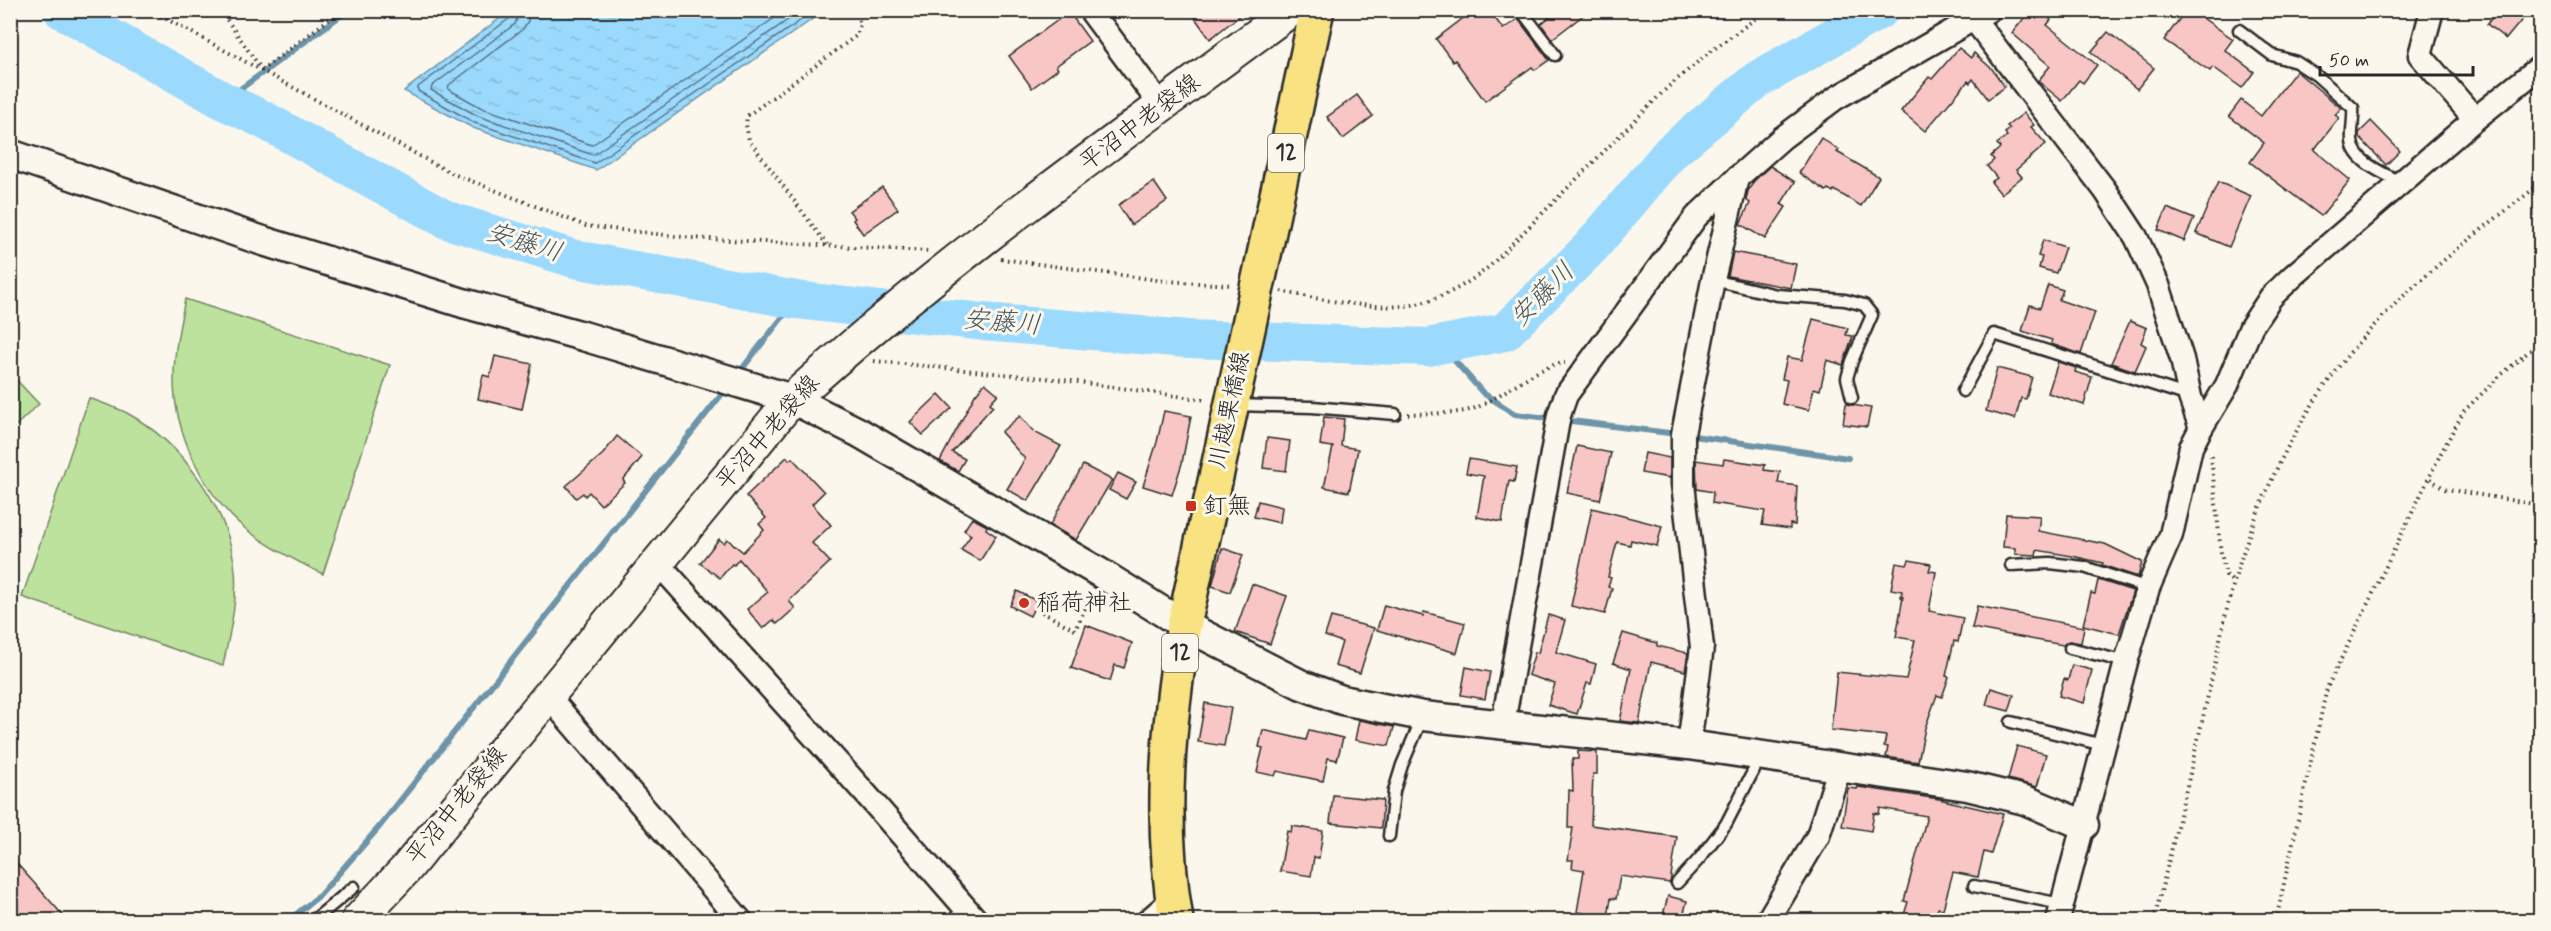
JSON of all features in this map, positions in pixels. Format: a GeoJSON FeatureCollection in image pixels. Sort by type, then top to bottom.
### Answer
{"type":"FeatureCollection","features":[{"type":"Feature","properties":{"kind":"main road","name":"平沼中老袋線"},"geometry":{"type":"LineString","coordinates":[[358,921],[406,869],[792,399],[840,356],[960,257],[1291,10]]}},
{"type":"Feature","properties":{"kind":"main road","name":"川越栗橋線"},"geometry":{"type":"LineString","coordinates":[[1166,914],[1166,776],[1172,703],[1184,625],[1317,10]]}},
{"type":"Feature","properties":{"kind":"street"},"geometry":{"type":"LineString","coordinates":[[1090,10],[1162,107]]}},
{"type":"Feature","properties":{"kind":"street"},"geometry":{"type":"LineString","coordinates":[[2432,10],[2420,55],[2475,119]]}},
{"type":"Feature","properties":{"kind":"street"},"geometry":{"type":"LineString","coordinates":[[1503,723],[1559,415],[1566,395],[1696,217],[1737,178],[1782,138],[1836,98],[1975,14],[2105,190],[2136,237],[2158,285],[2201,428]]}},
{"type":"Feature","properties":{"kind":"street"},"geometry":{"type":"LineString","coordinates":[[2059,912],[2126,662],[2148,588],[2171,535],[2191,447],[2227,386],[2251,327],[2271,297],[2475,119],[2541,67]]}},
{"type":"Feature","properties":{"kind":"street"},"geometry":{"type":"LineString","coordinates":[[10,154],[263,241],[463,303],[583,336],[792,399],[858,432],[1102,574],[1184,625],[1302,686],[1342,700],[1423,716],[1689,745],[1967,786],[2013,797],[2060,813],[2084,825]]}},
{"type":"Feature","properties":{"kind":"street"},"geometry":{"type":"LineString","coordinates":[[1689,745],[1702,647],[1683,484],[1683,434],[1713,280],[1737,178]]}},
{"type":"Feature","properties":{"kind":"street"},"geometry":{"type":"LineString","coordinates":[[657,563],[864,792],[976,921]]}},
{"type":"Feature","properties":{"kind":"street"},"geometry":{"type":"LineString","coordinates":[[548,696],[740,921]]}},
{"type":"Feature","properties":{"kind":"street"},"geometry":{"type":"LineString","coordinates":[[1768,921],[1818,836],[1840,766]]}},
{"type":"Feature","properties":{"kind":"lane"},"geometry":{"type":"LineString","coordinates":[[1521,10],[1555,55]]}},
{"type":"Feature","properties":{"kind":"lane"},"geometry":{"type":"LineString","coordinates":[[2239,30],[2265,51],[2296,62],[2340,94],[2353,108],[2352,141],[2356,153],[2375,168],[2402,182]]}},
{"type":"Feature","properties":{"kind":"lane"},"geometry":{"type":"LineString","coordinates":[[1713,280],[1777,296],[1845,300],[1864,304],[1872,315],[1847,378],[1851,398]]}},
{"type":"Feature","properties":{"kind":"lane"},"geometry":{"type":"LineString","coordinates":[[1963,392],[1994,334],[2190,396]]}},
{"type":"Feature","properties":{"kind":"lane"},"geometry":{"type":"LineString","coordinates":[[1233,397],[1395,414]]}},
{"type":"Feature","properties":{"kind":"lane"},"geometry":{"type":"LineString","coordinates":[[2011,565],[2050,563],[2084,567],[2148,588]]}},
{"type":"Feature","properties":{"kind":"lane"},"geometry":{"type":"LineString","coordinates":[[2070,648],[2126,662]]}},
{"type":"Feature","properties":{"kind":"lane"},"geometry":{"type":"LineString","coordinates":[[1389,836],[1394,791],[1402,765],[1423,716]]}},
{"type":"Feature","properties":{"kind":"lane"},"geometry":{"type":"LineString","coordinates":[[2011,722],[2103,745]]}},
{"type":"Feature","properties":{"kind":"lane"},"geometry":{"type":"LineString","coordinates":[[1677,883],[1726,824],[1761,755]]}},
{"type":"Feature","properties":{"kind":"lane"},"geometry":{"type":"LineString","coordinates":[[1974,886],[2059,912]]}},
{"type":"Feature","properties":{"kind":"lane"},"geometry":{"type":"LineString","coordinates":[[314,921],[354,887]]}},
{"type":"Feature","properties":{"kind":"path"},"geometry":{"type":"LineString","coordinates":[[150,10],[451,173],[586,226],[692,238],[960,257],[1382,305],[1416,304],[1467,285],[1490,266],[1667,88],[1706,55],[1767,10]]}},
{"type":"Feature","properties":{"kind":"path"},"geometry":{"type":"LineString","coordinates":[[220,10],[262,70]]}},
{"type":"Feature","properties":{"kind":"path"},"geometry":{"type":"LineString","coordinates":[[262,70],[341,10]]}},
{"type":"Feature","properties":{"kind":"path"},"geometry":{"type":"LineString","coordinates":[[828,246],[749,140],[747,116],[856,36],[860,25],[856,10]]}},
{"type":"Feature","properties":{"kind":"path"},"geometry":{"type":"LineString","coordinates":[[2154,921],[2234,583],[2250,534],[2271,483],[2313,405],[2347,356],[2386,312],[2442,260],[2541,184]]}},
{"type":"Feature","properties":{"kind":"path"},"geometry":{"type":"LineString","coordinates":[[2276,921],[2327,688],[2441,453],[2464,411],[2500,375],[2541,342]]}},
{"type":"Feature","properties":{"kind":"path"},"geometry":{"type":"LineString","coordinates":[[840,356],[1233,397]]}},
{"type":"Feature","properties":{"kind":"path"},"geometry":{"type":"LineString","coordinates":[[1395,414],[1475,409],[1557,363],[1590,363]]}},
{"type":"Feature","properties":{"kind":"path"},"geometry":{"type":"LineString","coordinates":[[2201,428],[2209,442],[2226,575],[2234,583]]}},
{"type":"Feature","properties":{"kind":"path"},"geometry":{"type":"LineString","coordinates":[[2430,479],[2445,489],[2541,505]]}},
{"type":"Feature","properties":{"kind":"path"},"geometry":{"type":"LineString","coordinates":[[1042,612],[1075,630],[1102,574]]}},
{"type":"Feature","properties":{"kind":"green space"},"geometry":{"type":"Polygon","coordinates":[[[185,299],[390,365],[323,574],[265,543],[231,516],[217,499],[194,461],[185,440],[175,398],[175,357],[185,299]]]}},
{"type":"Feature","properties":{"kind":"green space"},"geometry":{"type":"Polygon","coordinates":[[[10,373],[39,404],[11,430],[10,430],[10,373]]]}},
{"type":"Feature","properties":{"kind":"green space"},"geometry":{"type":"Polygon","coordinates":[[[89,398],[127,413],[166,441],[184,460],[213,501],[231,547],[236,583],[223,666],[22,597],[89,398]]]}},
{"type":"Feature","properties":{"kind":"water"},"geometry":{"type":"Polygon","coordinates":[[[507,11],[809,11],[814,18],[596,170],[473,128],[404,91],[507,11]]]}},
{"type":"Feature","properties":{"kind":"building"},"geometry":{"type":"Polygon","coordinates":[[[1204,10],[1247,10],[1210,39],[1195,18],[1204,10]]]}},
{"type":"Feature","properties":{"kind":"building"},"geometry":{"type":"Polygon","coordinates":[[[1474,10],[1489,10],[1503,29],[1518,19],[1549,60],[1535,70],[1532,67],[1485,101],[1455,60],[1453,62],[1436,39],[1474,10]]]}},
{"type":"Feature","properties":{"kind":"building"},"geometry":{"type":"Polygon","coordinates":[[[1558,10],[1590,10],[1552,39],[1541,24],[1558,10]]]}},
{"type":"Feature","properties":{"kind":"building"},"geometry":{"type":"Polygon","coordinates":[[[2031,10],[2040,10],[2051,20],[2047,25],[2097,65],[2083,83],[2079,80],[2062,101],[2038,81],[2050,66],[2012,33],[2031,10]]]}},
{"type":"Feature","properties":{"kind":"building"},"geometry":{"type":"Polygon","coordinates":[[[2186,10],[2191,10],[2233,39],[2225,50],[2254,72],[2242,88],[2213,67],[2210,71],[2164,40],[2186,10]]]}},
{"type":"Feature","properties":{"kind":"building"},"geometry":{"type":"Polygon","coordinates":[[[2498,10],[2530,10],[2506,39],[2487,24],[2498,10]]]}},
{"type":"Feature","properties":{"kind":"building"},"geometry":{"type":"Polygon","coordinates":[[[1069,12],[1090,41],[1056,66],[1058,69],[1032,88],[1009,56],[1069,12]]]}},
{"type":"Feature","properties":{"kind":"building"},"geometry":{"type":"Polygon","coordinates":[[[2108,32],[2154,68],[2137,89],[2091,52],[2108,32]]]}},
{"type":"Feature","properties":{"kind":"building"},"geometry":{"type":"Polygon","coordinates":[[[1959,48],[1971,58],[1974,53],[1992,69],[2005,87],[1988,99],[1973,79],[1970,83],[1968,81],[1925,131],[1901,111],[1929,77],[1932,79],[1959,48]]]}},
{"type":"Feature","properties":{"kind":"building"},"geometry":{"type":"Polygon","coordinates":[[[2296,71],[2341,108],[2335,115],[2339,118],[2314,150],[2350,180],[2321,216],[2250,162],[2264,143],[2229,116],[2241,100],[2261,116],[2296,71]]]}},
{"type":"Feature","properties":{"kind":"building"},"geometry":{"type":"Polygon","coordinates":[[[1357,95],[1373,116],[1343,139],[1327,117],[1357,95]]]}},
{"type":"Feature","properties":{"kind":"building"},"geometry":{"type":"Polygon","coordinates":[[[2024,113],[2034,125],[2031,127],[2046,144],[2016,170],[2022,177],[2001,194],[1991,182],[1997,178],[1987,166],[1994,160],[1991,156],[2000,148],[1997,144],[2007,136],[2005,133],[2010,129],[2007,126],[2024,113]]]}},
{"type":"Feature","properties":{"kind":"building"},"geometry":{"type":"Polygon","coordinates":[[[2371,121],[2400,151],[2386,165],[2359,137],[2359,133],[2371,121]]]}},
{"type":"Feature","properties":{"kind":"building"},"geometry":{"type":"Polygon","coordinates":[[[1821,138],[1839,150],[1837,152],[1879,177],[1861,206],[1834,190],[1833,192],[1828,189],[1826,191],[1799,173],[1821,138]]]}},
{"type":"Feature","properties":{"kind":"building"},"geometry":{"type":"Polygon","coordinates":[[[1770,166],[1795,182],[1781,204],[1786,207],[1765,239],[1740,224],[1750,203],[1746,200],[1748,191],[1754,181],[1770,166]]]}},
{"type":"Feature","properties":{"kind":"building"},"geometry":{"type":"Polygon","coordinates":[[[1154,182],[1167,201],[1131,225],[1118,205],[1154,182]]]}},
{"type":"Feature","properties":{"kind":"building"},"geometry":{"type":"Polygon","coordinates":[[[2218,182],[2251,196],[2229,247],[2196,233],[2218,182]]]}},
{"type":"Feature","properties":{"kind":"building"},"geometry":{"type":"Polygon","coordinates":[[[882,187],[898,209],[863,234],[849,211],[882,187]]]}},
{"type":"Feature","properties":{"kind":"building"},"geometry":{"type":"Polygon","coordinates":[[[2167,208],[2194,219],[2184,241],[2158,230],[2167,208]]]}},
{"type":"Feature","properties":{"kind":"building"},"geometry":{"type":"Polygon","coordinates":[[[2043,240],[2065,247],[2056,273],[2039,268],[2042,257],[2038,256],[2043,240]]]}},
{"type":"Feature","properties":{"kind":"building"},"geometry":{"type":"Polygon","coordinates":[[[1733,252],[1796,264],[1791,288],[1728,276],[1733,252]]]}},
{"type":"Feature","properties":{"kind":"building"},"geometry":{"type":"Polygon","coordinates":[[[2048,285],[2063,290],[2059,300],[2095,312],[2081,354],[2051,344],[2052,340],[2022,331],[2030,305],[2040,308],[2048,285]]]}},
{"type":"Feature","properties":{"kind":"building"},"geometry":{"type":"Polygon","coordinates":[[[1813,319],[1848,328],[1846,335],[1853,336],[1843,365],[1827,360],[1820,390],[1814,388],[1809,410],[1782,404],[1787,380],[1782,379],[1787,357],[1802,360],[1813,319]]]}},
{"type":"Feature","properties":{"kind":"building"},"geometry":{"type":"Polygon","coordinates":[[[2130,321],[2147,328],[2141,343],[2146,346],[2135,371],[2111,363],[2130,321]]]}},
{"type":"Feature","properties":{"kind":"building"},"geometry":{"type":"Polygon","coordinates":[[[495,356],[532,364],[522,409],[478,399],[483,375],[490,377],[495,356]]]}},
{"type":"Feature","properties":{"kind":"building"},"geometry":{"type":"Polygon","coordinates":[[[2058,362],[2076,368],[2075,372],[2092,377],[2084,405],[2048,393],[2058,362]]]}},
{"type":"Feature","properties":{"kind":"building"},"geometry":{"type":"Polygon","coordinates":[[[1997,368],[2032,377],[2026,399],[2021,398],[2015,419],[1986,411],[1997,368]]]}},
{"type":"Feature","properties":{"kind":"building"},"geometry":{"type":"Polygon","coordinates":[[[985,383],[998,394],[990,403],[993,406],[952,452],[965,459],[958,471],[940,461],[975,395],[985,383]]]}},
{"type":"Feature","properties":{"kind":"building"},"geometry":{"type":"Polygon","coordinates":[[[939,394],[952,408],[923,435],[910,422],[939,394]]]}},
{"type":"Feature","properties":{"kind":"building"},"geometry":{"type":"Polygon","coordinates":[[[1846,404],[1871,408],[1867,427],[1843,424],[1846,404]]]}},
{"type":"Feature","properties":{"kind":"building"},"geometry":{"type":"Polygon","coordinates":[[[1164,411],[1191,416],[1182,463],[1172,495],[1143,486],[1164,411]]]}},
{"type":"Feature","properties":{"kind":"building"},"geometry":{"type":"Polygon","coordinates":[[[1020,416],[1034,432],[1061,446],[1028,501],[1007,489],[1025,459],[1001,432],[1020,416]]]}},
{"type":"Feature","properties":{"kind":"building"},"geometry":{"type":"Polygon","coordinates":[[[1324,417],[1344,419],[1341,446],[1358,449],[1349,492],[1324,487],[1333,447],[1320,445],[1324,417]]]}},
{"type":"Feature","properties":{"kind":"building"},"geometry":{"type":"Polygon","coordinates":[[[617,436],[642,457],[623,480],[625,483],[601,505],[589,492],[585,496],[583,493],[576,498],[566,486],[603,454],[617,436]]]}},
{"type":"Feature","properties":{"kind":"building"},"geometry":{"type":"Polygon","coordinates":[[[1267,438],[1290,441],[1286,471],[1263,468],[1267,438]]]}},
{"type":"Feature","properties":{"kind":"building"},"geometry":{"type":"Polygon","coordinates":[[[1577,446],[1611,453],[1600,500],[1567,493],[1577,446]]]}},
{"type":"Feature","properties":{"kind":"building"},"geometry":{"type":"Polygon","coordinates":[[[1645,453],[1670,458],[1670,478],[1641,473],[1645,453]]]}},
{"type":"Feature","properties":{"kind":"building"},"geometry":{"type":"Polygon","coordinates":[[[787,457],[789,460],[792,458],[824,492],[812,504],[831,525],[812,543],[830,562],[789,601],[795,608],[777,624],[773,620],[763,629],[747,609],[768,592],[739,559],[720,578],[700,563],[719,539],[724,543],[727,539],[743,552],[764,530],[759,524],[766,518],[746,496],[787,457]]]}},
{"type":"Feature","properties":{"kind":"building"},"geometry":{"type":"Polygon","coordinates":[[[1469,459],[1517,467],[1514,482],[1509,481],[1502,522],[1477,517],[1484,476],[1466,473],[1469,459]]]}},
{"type":"Feature","properties":{"kind":"building"},"geometry":{"type":"Polygon","coordinates":[[[1724,459],[1765,465],[1764,470],[1780,472],[1778,483],[1797,486],[1795,525],[1790,524],[1790,529],[1762,525],[1765,511],[1712,503],[1713,492],[1697,489],[1696,460],[1723,464],[1724,459]]]}},
{"type":"Feature","properties":{"kind":"building"},"geometry":{"type":"Polygon","coordinates":[[[1083,465],[1112,480],[1076,540],[1050,525],[1083,465]]]}},
{"type":"Feature","properties":{"kind":"building"},"geometry":{"type":"Polygon","coordinates":[[[1118,473],[1136,482],[1126,499],[1109,490],[1118,473]]]}},
{"type":"Feature","properties":{"kind":"building"},"geometry":{"type":"Polygon","coordinates":[[[1258,501],[1282,507],[1280,523],[1254,517],[1258,501]]]}},
{"type":"Feature","properties":{"kind":"building"},"geometry":{"type":"Polygon","coordinates":[[[1592,508],[1662,526],[1657,546],[1631,540],[1630,545],[1617,542],[1608,577],[1611,578],[1608,587],[1612,588],[1605,614],[1571,606],[1592,508]]]}},
{"type":"Feature","properties":{"kind":"building"},"geometry":{"type":"Polygon","coordinates":[[[2006,514],[2040,516],[2038,531],[2105,544],[2142,562],[2138,577],[2102,565],[2103,563],[2072,556],[2037,550],[2036,555],[2015,554],[2015,548],[2003,547],[2006,514]]]}},
{"type":"Feature","properties":{"kind":"building"},"geometry":{"type":"Polygon","coordinates":[[[972,518],[987,526],[986,529],[996,536],[980,561],[961,550],[971,535],[964,530],[972,518]]]}},
{"type":"Feature","properties":{"kind":"building"},"geometry":{"type":"Polygon","coordinates":[[[1222,548],[1243,555],[1230,592],[1212,586],[1222,548]]]}},
{"type":"Feature","properties":{"kind":"building"},"geometry":{"type":"Polygon","coordinates":[[[1909,560],[1931,564],[1929,571],[1936,572],[1929,611],[1963,618],[1958,642],[1954,641],[1946,676],[1949,677],[1942,697],[1937,695],[1925,728],[1918,762],[1886,757],[1888,747],[1884,746],[1886,736],[1831,730],[1837,672],[1906,679],[1915,640],[1896,637],[1903,597],[1901,597],[1902,591],[1891,589],[1896,563],[1907,565],[1909,560]]]}},
{"type":"Feature","properties":{"kind":"building"},"geometry":{"type":"Polygon","coordinates":[[[2098,580],[2133,591],[2119,634],[2083,625],[2091,593],[2095,594],[2098,580]]]}},
{"type":"Feature","properties":{"kind":"building"},"geometry":{"type":"Polygon","coordinates":[[[1252,584],[1287,596],[1270,644],[1235,632],[1252,584]]]}},
{"type":"Feature","properties":{"kind":"building","name":"稲荷神社"},"geometry":{"type":"Polygon","coordinates":[[[1017,591],[1037,601],[1030,616],[1010,606],[1017,591]]]}},
{"type":"Feature","properties":{"kind":"building"},"geometry":{"type":"Polygon","coordinates":[[[1384,605],[1423,616],[1424,612],[1465,623],[1457,653],[1377,630],[1384,605]]]}},
{"type":"Feature","properties":{"kind":"building"},"geometry":{"type":"Polygon","coordinates":[[[1977,606],[2084,627],[2081,643],[2069,641],[2063,645],[1972,628],[1977,606]]]}},
{"type":"Feature","properties":{"kind":"building"},"geometry":{"type":"Polygon","coordinates":[[[1548,615],[1565,620],[1556,652],[1596,664],[1591,684],[1587,683],[1577,714],[1548,705],[1555,684],[1528,675],[1535,652],[1538,653],[1548,615]]]}},
{"type":"Feature","properties":{"kind":"building"},"geometry":{"type":"Polygon","coordinates":[[[1331,617],[1374,628],[1360,673],[1335,666],[1342,642],[1325,636],[1331,617]]]}},
{"type":"Feature","properties":{"kind":"building"},"geometry":{"type":"Polygon","coordinates":[[[1086,625],[1132,643],[1124,668],[1115,665],[1110,681],[1071,668],[1086,625]]]}},
{"type":"Feature","properties":{"kind":"building"},"geometry":{"type":"Polygon","coordinates":[[[1623,633],[1657,643],[1657,646],[1688,653],[1685,671],[1651,662],[1639,723],[1620,721],[1631,669],[1613,663],[1623,633]]]}},
{"type":"Feature","properties":{"kind":"building"},"geometry":{"type":"Polygon","coordinates":[[[2072,665],[2092,670],[2084,703],[2059,696],[2064,679],[2068,680],[2072,665]]]}},
{"type":"Feature","properties":{"kind":"building"},"geometry":{"type":"Polygon","coordinates":[[[1466,667],[1490,672],[1485,699],[1461,695],[1466,667]]]}},
{"type":"Feature","properties":{"kind":"building"},"geometry":{"type":"Polygon","coordinates":[[[1991,688],[2014,695],[2009,711],[1986,705],[1991,688]]]}},
{"type":"Feature","properties":{"kind":"building"},"geometry":{"type":"Polygon","coordinates":[[[1205,703],[1231,708],[1224,746],[1198,742],[1205,703]]]}},
{"type":"Feature","properties":{"kind":"building"},"geometry":{"type":"Polygon","coordinates":[[[1359,720],[1394,727],[1389,746],[1355,740],[1359,720]]]}},
{"type":"Feature","properties":{"kind":"building"},"geometry":{"type":"Polygon","coordinates":[[[1263,730],[1306,740],[1309,730],[1343,738],[1337,760],[1328,758],[1323,781],[1277,771],[1275,776],[1257,772],[1263,748],[1259,747],[1263,730]]]}},
{"type":"Feature","properties":{"kind":"building"},"geometry":{"type":"Polygon","coordinates":[[[2017,746],[2046,754],[2037,787],[2008,779],[2017,746]]]}},
{"type":"Feature","properties":{"kind":"building"},"geometry":{"type":"Polygon","coordinates":[[[1578,751],[1597,752],[1597,774],[1593,774],[1591,825],[1677,837],[1670,883],[1620,876],[1616,899],[1611,898],[1608,917],[1577,912],[1584,870],[1572,868],[1573,860],[1568,860],[1573,828],[1568,828],[1569,790],[1573,791],[1572,759],[1578,759],[1578,751]]]}},
{"type":"Feature","properties":{"kind":"building"},"geometry":{"type":"Polygon","coordinates":[[[1858,787],[1939,799],[2003,814],[1991,854],[1984,852],[1978,877],[1953,872],[1943,909],[1938,908],[1934,921],[1902,921],[1908,902],[1904,901],[1927,816],[1880,808],[1879,814],[1874,813],[1871,831],[1842,826],[1848,788],[1857,789],[1858,787]]]}},
{"type":"Feature","properties":{"kind":"building"},"geometry":{"type":"Polygon","coordinates":[[[1333,795],[1383,800],[1381,828],[1330,823],[1333,795]]]}},
{"type":"Feature","properties":{"kind":"building"},"geometry":{"type":"Polygon","coordinates":[[[1292,826],[1323,831],[1319,858],[1314,857],[1311,876],[1280,871],[1287,831],[1291,832],[1292,826]]]}},
{"type":"Feature","properties":{"kind":"building"},"geometry":{"type":"Polygon","coordinates":[[[10,856],[68,921],[10,921],[10,856]]]}},
{"type":"Feature","properties":{"kind":"building"},"geometry":{"type":"Polygon","coordinates":[[[1668,896],[1687,901],[1682,920],[1663,915],[1668,896]]]}},
{"type":"Feature","properties":{"kind":"waterway","name":"安藤川"},"geometry":{"type":"LineString","coordinates":[[62,10],[224,101],[262,119],[447,220],[575,259],[796,300],[983,322],[1188,339],[1428,347],[1505,332],[1591,247],[1671,152],[1757,80],[1880,10]]}},
{"type":"Feature","properties":{"kind":"waterway"},"geometry":{"type":"LineString","coordinates":[[224,101],[348,10]]}},
{"type":"Feature","properties":{"kind":"waterway"},"geometry":{"type":"LineString","coordinates":[[738,374],[796,300]]}},
{"type":"Feature","properties":{"kind":"waterway"},"geometry":{"type":"LineString","coordinates":[[1441,345],[1483,393],[1515,414],[1677,434]]}},
{"type":"Feature","properties":{"kind":"waterway"},"geometry":{"type":"LineString","coordinates":[[289,920],[320,895],[380,826],[726,389]]}},
{"type":"Feature","properties":{"kind":"waterway"},"geometry":{"type":"LineString","coordinates":[[1687,435],[1848,458]]}},
{"type":"Feature","properties":{"kind":"place","name":"釘無"},"geometry":{"type":"Point","coordinates":[1191,506]}},
{"type":"Feature","properties":{"kind":"place","name":"稲荷神社"},"geometry":{"type":"Point","coordinates":[1024,603]}}]}
